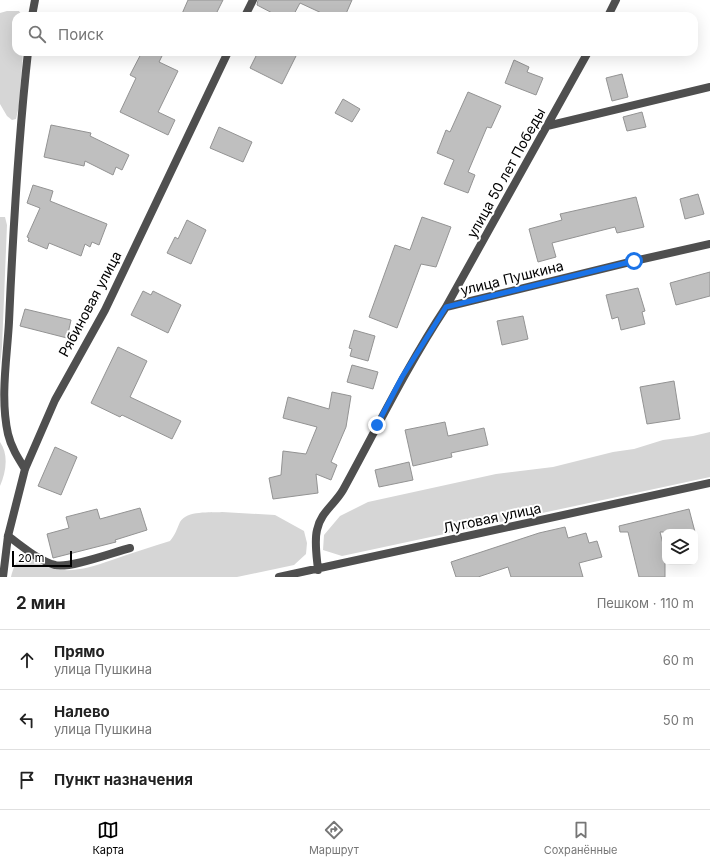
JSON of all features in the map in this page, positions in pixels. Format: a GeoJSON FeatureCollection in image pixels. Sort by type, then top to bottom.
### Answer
{"type":"FeatureCollection","features":[{"type":"Feature","properties":{"kind":"street"},"geometry":{"type":"LineString","coordinates":[[33,12],[35,0]]}},
{"type":"Feature","properties":{"kind":"street"},"geometry":{"type":"LineString","coordinates":[[247,12],[253,0]]}},
{"type":"Feature","properties":{"kind":"street"},"geometry":{"type":"LineString","coordinates":[[610,12],[616,0]]}},
{"type":"Feature","properties":{"kind":"street"},"geometry":{"type":"LineString","coordinates":[[25,469],[14,451],[8,434],[5,393],[14,195],[28,56]]}},
{"type":"Feature","properties":{"kind":"street","name":"Рябиновая улица"},"geometry":{"type":"LineString","coordinates":[[3,577],[8,536],[25,469],[46,425],[55,400],[105,310],[226,56]]}},
{"type":"Feature","properties":{"kind":"street","name":"улица 50 лет Победы"},"geometry":{"type":"LineString","coordinates":[[446,307],[586,56]]}},
{"type":"Feature","properties":{"kind":"street"},"geometry":{"type":"LineString","coordinates":[[547,126],[710,87]]}},
{"type":"Feature","properties":{"kind":"street","name":"улица Пушкина"},"geometry":{"type":"LineString","coordinates":[[318,570],[316,531],[324,513],[342,492],[402,377],[446,307],[710,244]]}},
{"type":"Feature","properties":{"kind":"street","name":"Луговая улица"},"geometry":{"type":"LineString","coordinates":[[279,577],[318,570],[710,484]]}},
{"type":"Feature","properties":{"kind":"street"},"geometry":{"type":"LineString","coordinates":[[8,536],[43,560],[57,566],[70,565],[130,548]]}},
{"type":"Feature","properties":{"kind":"shaded area"},"geometry":{"type":"Polygon","coordinates":[[[7,11],[20,12],[12,12],[12,56],[23,56],[19,106],[16,119],[12,120],[7,116],[0,104],[0,13],[7,11]]]}},
{"type":"Feature","properties":{"kind":"shaded area"},"geometry":{"type":"Polygon","coordinates":[[[0,217],[5,217],[7,225],[0,365],[0,217]]]}},
{"type":"Feature","properties":{"kind":"shaded area"},"geometry":{"type":"Polygon","coordinates":[[[710,432],[710,477],[342,556],[323,550],[324,535],[340,516],[368,502],[496,474],[553,467],[613,452],[634,449],[663,440],[710,432]]]}},
{"type":"Feature","properties":{"kind":"shaded area"},"geometry":{"type":"Polygon","coordinates":[[[0,442],[5,452],[6,464],[0,486],[0,442]]]}},
{"type":"Feature","properties":{"kind":"shaded area"},"geometry":{"type":"Polygon","coordinates":[[[222,512],[275,515],[304,531],[307,543],[306,554],[294,565],[237,577],[11,577],[16,563],[21,559],[29,557],[39,563],[59,570],[90,567],[170,541],[183,518],[199,513],[222,512]]]}},
{"type":"Feature","properties":{"kind":"building"},"geometry":{"type":"Polygon","coordinates":[[[188,0],[223,0],[217,12],[183,12],[188,0]]]}},
{"type":"Feature","properties":{"kind":"building"},"geometry":{"type":"Polygon","coordinates":[[[258,0],[352,0],[347,12],[319,12],[300,3],[295,12],[270,12],[257,5],[258,0]]]}},
{"type":"Feature","properties":{"kind":"building"},"geometry":{"type":"Polygon","coordinates":[[[140,56],[162,56],[159,62],[178,71],[158,112],[175,120],[168,135],[120,112],[136,78],[130,75],[140,56]]]}},
{"type":"Feature","properties":{"kind":"building"},"geometry":{"type":"Polygon","coordinates":[[[256,56],[296,56],[282,84],[250,68],[256,56]]]}},
{"type":"Feature","properties":{"kind":"building"},"geometry":{"type":"Polygon","coordinates":[[[514,60],[529,67],[527,72],[543,78],[536,95],[505,83],[514,60]]]}},
{"type":"Feature","properties":{"kind":"building"},"geometry":{"type":"Polygon","coordinates":[[[622,74],[628,97],[612,101],[606,78],[622,74]]]}},
{"type":"Feature","properties":{"kind":"building"},"geometry":{"type":"Polygon","coordinates":[[[468,92],[501,106],[491,128],[487,127],[468,172],[475,175],[468,193],[444,184],[454,160],[437,153],[446,130],[450,132],[468,92]]]}},
{"type":"Feature","properties":{"kind":"building"},"geometry":{"type":"Polygon","coordinates":[[[343,99],[360,109],[352,122],[335,113],[343,99]]]}},
{"type":"Feature","properties":{"kind":"building"},"geometry":{"type":"Polygon","coordinates":[[[642,112],[646,127],[627,131],[623,117],[642,112]]]}},
{"type":"Feature","properties":{"kind":"building"},"geometry":{"type":"Polygon","coordinates":[[[51,125],[91,133],[90,136],[129,155],[122,170],[116,167],[113,175],[85,161],[84,166],[44,157],[51,125]]]}},
{"type":"Feature","properties":{"kind":"building"},"geometry":{"type":"Polygon","coordinates":[[[219,127],[252,142],[243,162],[210,148],[219,127]]]}},
{"type":"Feature","properties":{"kind":"building"},"geometry":{"type":"Polygon","coordinates":[[[33,185],[53,191],[50,201],[107,224],[99,245],[92,242],[90,247],[85,244],[81,256],[49,243],[47,249],[28,241],[29,238],[27,237],[40,208],[27,203],[33,185]]]}},
{"type":"Feature","properties":{"kind":"building"},"geometry":{"type":"Polygon","coordinates":[[[698,194],[704,214],[685,219],[680,199],[698,194]]]}},
{"type":"Feature","properties":{"kind":"building"},"geometry":{"type":"Polygon","coordinates":[[[636,197],[644,227],[617,233],[615,227],[552,243],[556,257],[538,262],[529,229],[562,220],[560,214],[636,197]]]}},
{"type":"Feature","properties":{"kind":"building"},"geometry":{"type":"Polygon","coordinates":[[[422,217],[451,227],[436,267],[421,264],[397,328],[369,317],[395,245],[410,250],[422,217]]]}},
{"type":"Feature","properties":{"kind":"building"},"geometry":{"type":"Polygon","coordinates":[[[187,220],[206,230],[191,264],[167,253],[175,237],[178,239],[187,220]]]}},
{"type":"Feature","properties":{"kind":"building"},"geometry":{"type":"Polygon","coordinates":[[[710,272],[710,296],[676,305],[670,283],[710,272]]]}},
{"type":"Feature","properties":{"kind":"building"},"geometry":{"type":"Polygon","coordinates":[[[638,288],[645,311],[642,312],[645,324],[621,330],[618,317],[612,319],[606,295],[638,288]]]}},
{"type":"Feature","properties":{"kind":"building"},"geometry":{"type":"Polygon","coordinates":[[[143,291],[151,295],[153,291],[181,305],[168,333],[131,315],[143,291]]]}},
{"type":"Feature","properties":{"kind":"building"},"geometry":{"type":"Polygon","coordinates":[[[25,309],[71,320],[67,338],[20,326],[25,309]]]}},
{"type":"Feature","properties":{"kind":"building"},"geometry":{"type":"Polygon","coordinates":[[[523,316],[528,339],[502,345],[497,321],[523,316]]]}},
{"type":"Feature","properties":{"kind":"building"},"geometry":{"type":"Polygon","coordinates":[[[354,330],[375,336],[368,361],[350,356],[352,349],[349,348],[354,330]]]}},
{"type":"Feature","properties":{"kind":"building"},"geometry":{"type":"Polygon","coordinates":[[[118,347],[147,361],[130,397],[181,421],[172,439],[122,415],[120,417],[91,403],[118,347]]]}},
{"type":"Feature","properties":{"kind":"building"},"geometry":{"type":"Polygon","coordinates":[[[352,365],[378,372],[373,389],[347,382],[352,365]]]}},
{"type":"Feature","properties":{"kind":"building"},"geometry":{"type":"Polygon","coordinates":[[[674,381],[680,419],[647,424],[640,387],[674,381]]]}},
{"type":"Feature","properties":{"kind":"building"},"geometry":{"type":"Polygon","coordinates":[[[332,392],[351,396],[346,427],[331,462],[337,465],[331,480],[316,474],[318,493],[273,499],[269,478],[281,475],[283,451],[306,454],[317,427],[283,418],[288,397],[329,409],[332,392]]]}},
{"type":"Feature","properties":{"kind":"building"},"geometry":{"type":"Polygon","coordinates":[[[445,422],[448,436],[484,428],[488,445],[451,453],[452,457],[413,466],[405,430],[445,422]]]}},
{"type":"Feature","properties":{"kind":"building"},"geometry":{"type":"Polygon","coordinates":[[[55,447],[77,457],[61,495],[38,486],[55,447]]]}},
{"type":"Feature","properties":{"kind":"building"},"geometry":{"type":"Polygon","coordinates":[[[409,462],[413,480],[379,487],[375,470],[409,462]]]}},
{"type":"Feature","properties":{"kind":"building"},"geometry":{"type":"Polygon","coordinates":[[[140,508],[147,530],[115,540],[116,542],[53,558],[47,534],[69,528],[66,517],[97,509],[100,519],[140,508]]]}},
{"type":"Feature","properties":{"kind":"building"},"geometry":{"type":"Polygon","coordinates":[[[689,509],[694,529],[662,529],[662,532],[660,532],[662,540],[662,565],[665,565],[665,577],[639,577],[628,532],[620,532],[619,526],[689,509]]]}},
{"type":"Feature","properties":{"kind":"building"},"geometry":{"type":"Polygon","coordinates":[[[565,527],[568,538],[586,533],[589,543],[597,541],[602,557],[579,563],[583,577],[511,577],[508,567],[478,577],[456,577],[451,562],[539,533],[565,527]]]}},
{"type":"Feature","properties":{"kind":"route"},"geometry":{"type":"LineString","coordinates":[[377,425],[402,377],[446,307],[634,261]]}}]}
